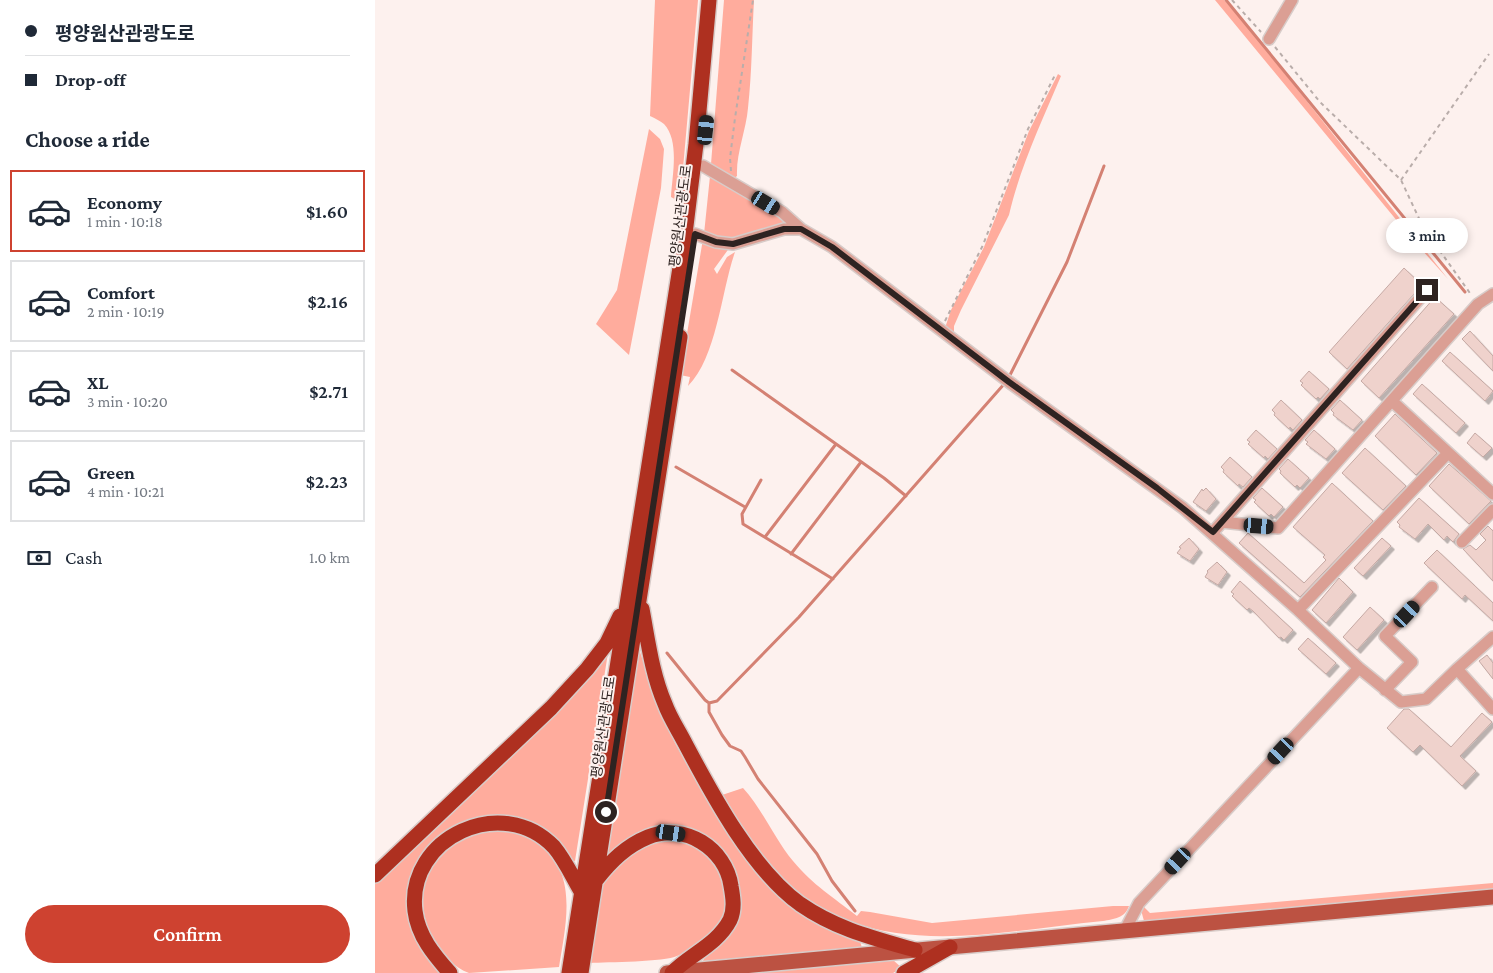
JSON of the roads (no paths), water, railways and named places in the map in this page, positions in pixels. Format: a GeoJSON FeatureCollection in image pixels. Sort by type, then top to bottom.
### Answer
{"type":"FeatureCollection","features":[{"type":"Feature","properties":{"kind":"highway"},"geometry":{"type":"LineString","coordinates":[[581,973],[582,893],[600,812],[669,375],[697,144],[709,0]]}},
{"type":"Feature","properties":{"kind":"highway","name":"평양원산관광도로"},"geometry":{"type":"LineString","coordinates":[[669,375],[695,234],[718,0]]}},
{"type":"Feature","properties":{"kind":"highway"},"geometry":{"type":"LineString","coordinates":[[375,875],[533,723],[551,708],[607,644],[634,600]]}},
{"type":"Feature","properties":{"kind":"highway"},"geometry":{"type":"LineString","coordinates":[[634,600],[665,705],[713,797],[757,859],[779,885],[799,903],[845,930],[908,950],[911,961],[909,970]]}},
{"type":"Feature","properties":{"kind":"highway","name":"평양원산관광도로"},"geometry":{"type":"LineString","coordinates":[[600,812],[631,646],[634,600]]}},
{"type":"Feature","properties":{"kind":"highway"},"geometry":{"type":"LineString","coordinates":[[569,973],[580,942],[595,881],[600,812]]}},
{"type":"Feature","properties":{"kind":"highway"},"geometry":{"type":"LineString","coordinates":[[451,973],[430,951],[421,933],[415,912],[417,881],[427,861],[449,837],[465,828],[484,824],[505,824],[525,828],[540,836],[554,848],[582,893]]}},
{"type":"Feature","properties":{"kind":"highway"},"geometry":{"type":"LineString","coordinates":[[595,881],[617,856],[629,846],[650,836],[671,833],[698,838],[712,848],[723,861],[730,875],[732,890],[733,907],[730,919],[720,934],[708,946],[671,973]]}},
{"type":"Feature","properties":{"kind":"highway"},"geometry":{"type":"LineString","coordinates":[[909,970],[950,947]]}},
{"type":"Feature","properties":{"kind":"main road"},"geometry":{"type":"LineString","coordinates":[[667,973],[1493,897]]}},
{"type":"Feature","properties":{"kind":"street"},"geometry":{"type":"LineString","coordinates":[[1269,39],[1292,0]]}},
{"type":"Feature","properties":{"kind":"street"},"geometry":{"type":"LineString","coordinates":[[703,166],[782,212],[801,229],[832,247],[1009,382],[1157,488],[1213,532],[1359,668],[1401,702],[1426,699],[1457,668],[1493,637]]}},
{"type":"Feature","properties":{"kind":"street"},"geometry":{"type":"LineString","coordinates":[[695,234],[716,242],[733,244],[784,229],[801,229]]}},
{"type":"Feature","properties":{"kind":"street"},"geometry":{"type":"LineString","coordinates":[[1213,532],[1427,290]]}},
{"type":"Feature","properties":{"kind":"street"},"geometry":{"type":"LineString","coordinates":[[1222,522],[1278,528],[1478,304],[1493,294]]}},
{"type":"Feature","properties":{"kind":"street"},"geometry":{"type":"LineString","coordinates":[[1392,401],[1493,494]]}},
{"type":"Feature","properties":{"kind":"street"},"geometry":{"type":"LineString","coordinates":[[1298,610],[1448,453]]}},
{"type":"Feature","properties":{"kind":"street"},"geometry":{"type":"LineString","coordinates":[[1462,542],[1493,510]]}},
{"type":"Feature","properties":{"kind":"street"},"geometry":{"type":"LineString","coordinates":[[1385,690],[1412,662],[1385,636],[1432,588]]}},
{"type":"Feature","properties":{"kind":"street"},"geometry":{"type":"LineString","coordinates":[[1125,930],[1129,917],[1139,903],[1359,668]]}},
{"type":"Feature","properties":{"kind":"street"},"geometry":{"type":"LineString","coordinates":[[1457,668],[1493,709]]}},
{"type":"Feature","properties":{"kind":"waterway"},"geometry":{"type":"LineString","coordinates":[[1226,0],[1465,292]]}},
{"type":"Feature","properties":{"kind":"waterway"},"geometry":{"type":"LineString","coordinates":[[1009,377],[1067,262],[1104,166]]}},
{"type":"Feature","properties":{"kind":"waterway"},"geometry":{"type":"LineString","coordinates":[[732,370],[884,478],[906,496]]}},
{"type":"Feature","properties":{"kind":"waterway"},"geometry":{"type":"LineString","coordinates":[[667,653],[705,700],[709,703],[717,701],[799,617],[1005,383]]}},
{"type":"Feature","properties":{"kind":"waterway"},"geometry":{"type":"LineString","coordinates":[[765,537],[836,444]]}},
{"type":"Feature","properties":{"kind":"waterway"},"geometry":{"type":"LineString","coordinates":[[791,554],[861,462]]}},
{"type":"Feature","properties":{"kind":"waterway"},"geometry":{"type":"LineString","coordinates":[[676,467],[745,507]]}},
{"type":"Feature","properties":{"kind":"waterway"},"geometry":{"type":"LineString","coordinates":[[761,480],[742,514],[743,524],[833,579]]}},
{"type":"Feature","properties":{"kind":"waterway"},"geometry":{"type":"LineString","coordinates":[[709,703],[709,712],[722,735],[730,746],[741,751],[758,779],[817,854],[832,881],[855,911]]}}]}
